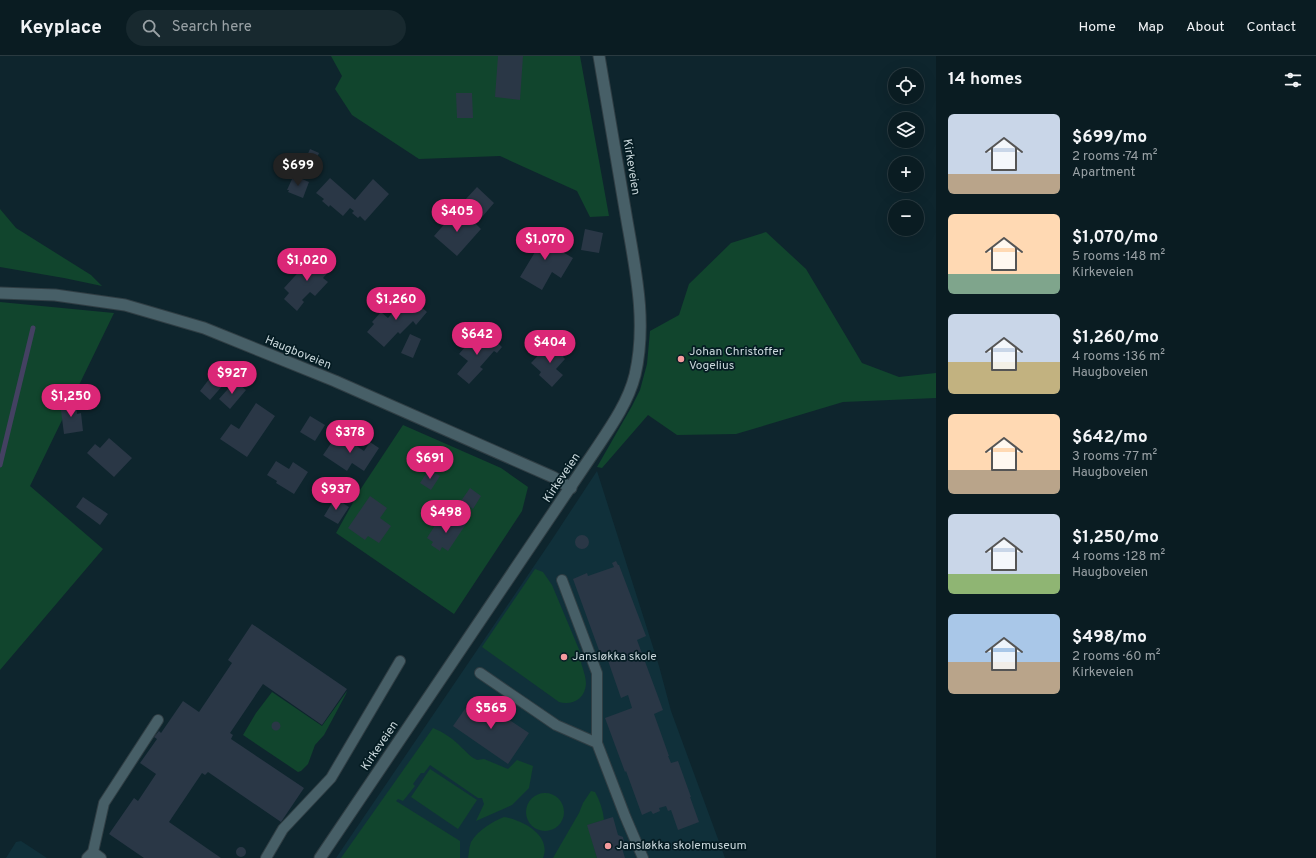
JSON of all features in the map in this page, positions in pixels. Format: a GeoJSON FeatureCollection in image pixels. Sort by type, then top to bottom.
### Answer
{"type":"FeatureCollection","features":[{"type":"Feature","properties":{"kind":"main road","name":"Kirkeveien"},"geometry":{"type":"LineString","coordinates":[[320,858],[571,488],[625,403],[635,375],[640,336],[640,312],[636,271],[599,56]]}},
{"type":"Feature","properties":{"kind":"main road","name":"Haugboveien"},"geometry":{"type":"LineString","coordinates":[[0,293],[55,294],[125,305],[204,328],[356,391],[553,477],[571,488]]}},
{"type":"Feature","properties":{"kind":"lane"},"geometry":{"type":"LineString","coordinates":[[562,580],[597,673],[597,743],[643,858]]}},
{"type":"Feature","properties":{"kind":"lane"},"geometry":{"type":"LineString","coordinates":[[266,858],[283,829],[331,778],[400,661]]}},
{"type":"Feature","properties":{"kind":"lane"},"geometry":{"type":"LineString","coordinates":[[480,673],[556,725],[597,743]]}},
{"type":"Feature","properties":{"kind":"lane"},"geometry":{"type":"LineString","coordinates":[[94,856],[104,803],[158,720]]}},
{"type":"Feature","properties":{"kind":"shaded area","name":"Jansløkka skole"},"geometry":{"type":"Polygon","coordinates":[[[597,471],[659,666],[671,711],[725,858],[336,858],[551,541],[597,471]]]}},
{"type":"Feature","properties":{"kind":"shaded area"},"geometry":{"type":"Polygon","coordinates":[[[21,841],[47,858],[6,858],[16,842],[21,841]]]}},
{"type":"Feature","properties":{"kind":"green space"},"geometry":{"type":"Polygon","coordinates":[[[331,56],[580,56],[609,216],[590,217],[577,191],[500,156],[419,159],[352,115],[335,89],[342,76],[331,56]]]}},
{"type":"Feature","properties":{"kind":"green space"},"geometry":{"type":"Polygon","coordinates":[[[0,209],[16,228],[91,275],[102,286],[0,267],[0,209]]]}},
{"type":"Feature","properties":{"kind":"green space"},"geometry":{"type":"Polygon","coordinates":[[[766,232],[806,269],[862,363],[899,377],[936,373],[936,398],[843,402],[736,434],[677,435],[648,415],[602,468],[597,467],[640,390],[647,364],[650,331],[679,315],[689,284],[731,243],[766,232]]]}},
{"type":"Feature","properties":{"kind":"green space"},"geometry":{"type":"Polygon","coordinates":[[[0,302],[114,313],[30,486],[103,549],[0,670],[0,302]]]}},
{"type":"Feature","properties":{"kind":"green space"},"geometry":{"type":"Polygon","coordinates":[[[403,425],[501,468],[528,487],[522,511],[454,614],[336,533],[360,490],[403,425]]]}},
{"type":"Feature","properties":{"kind":"green space"},"geometry":{"type":"Polygon","coordinates":[[[535,569],[543,572],[552,585],[583,659],[581,663],[586,679],[585,689],[583,694],[573,702],[559,702],[482,647],[535,569]]]}},
{"type":"Feature","properties":{"kind":"green space"},"geometry":{"type":"Polygon","coordinates":[[[347,691],[324,735],[315,745],[308,764],[301,771],[298,772],[243,735],[256,713],[272,692],[322,726],[347,691]]]}},
{"type":"Feature","properties":{"kind":"green space"},"geometry":{"type":"Polygon","coordinates":[[[433,728],[452,739],[470,756],[477,760],[484,759],[508,769],[517,760],[533,766],[529,788],[512,805],[476,821],[484,804],[482,798],[478,798],[430,765],[424,773],[421,773],[413,784],[415,786],[403,801],[398,799],[396,801],[460,841],[460,858],[341,858],[433,728]]]}},
{"type":"Feature","properties":{"kind":"green space"},"geometry":{"type":"Polygon","coordinates":[[[430,769],[477,800],[458,829],[411,797],[430,769]]]}},
{"type":"Feature","properties":{"kind":"green space"},"geometry":{"type":"Polygon","coordinates":[[[591,791],[595,792],[602,809],[604,820],[588,825],[597,858],[553,858],[579,813],[583,803],[591,791]]]}},
{"type":"Feature","properties":{"kind":"green space"},"geometry":{"type":"Polygon","coordinates":[[[545,793],[555,796],[561,802],[564,812],[561,822],[555,828],[545,831],[535,828],[529,822],[526,812],[529,802],[535,796],[545,793]]]}},
{"type":"Feature","properties":{"kind":"green space"},"geometry":{"type":"Polygon","coordinates":[[[504,817],[519,821],[534,830],[543,842],[545,850],[543,858],[468,858],[470,844],[477,834],[495,821],[504,817]]]}},
{"type":"Feature","properties":{"kind":"building"},"geometry":{"type":"Polygon","coordinates":[[[498,56],[523,56],[520,100],[495,97],[498,56]]]}},
{"type":"Feature","properties":{"kind":"building"},"geometry":{"type":"Polygon","coordinates":[[[456,93],[472,93],[473,118],[457,118],[456,93]]]}},
{"type":"Feature","properties":{"kind":"building"},"geometry":{"type":"Polygon","coordinates":[[[310,149],[319,153],[312,169],[303,165],[310,149]]]}},
{"type":"Feature","properties":{"kind":"building"},"geometry":{"type":"Polygon","coordinates":[[[295,176],[309,182],[303,198],[288,192],[289,190],[287,190],[295,176]]]}},
{"type":"Feature","properties":{"kind":"building"},"geometry":{"type":"Polygon","coordinates":[[[330,178],[355,200],[373,179],[389,194],[365,221],[360,216],[358,218],[352,213],[354,211],[350,208],[343,216],[330,205],[329,207],[322,201],[324,199],[316,193],[330,178]]]}},
{"type":"Feature","properties":{"kind":"building"},"geometry":{"type":"Polygon","coordinates":[[[477,187],[494,203],[482,217],[464,201],[477,187]]]}},
{"type":"Feature","properties":{"kind":"building"},"geometry":{"type":"Polygon","coordinates":[[[456,211],[471,225],[474,222],[481,229],[457,256],[434,236],[456,211]]]}},
{"type":"Feature","properties":{"kind":"building"},"geometry":{"type":"Polygon","coordinates":[[[541,229],[558,240],[554,247],[573,258],[561,278],[552,272],[542,290],[520,277],[535,252],[529,249],[541,229]]]}},
{"type":"Feature","properties":{"kind":"building"},"geometry":{"type":"Polygon","coordinates":[[[585,229],[603,233],[599,253],[581,250],[585,229]]]}},
{"type":"Feature","properties":{"kind":"building"},"geometry":{"type":"Polygon","coordinates":[[[315,254],[331,269],[323,278],[328,282],[315,296],[310,292],[302,300],[304,302],[297,311],[284,299],[289,293],[284,288],[315,254]]]}},
{"type":"Feature","properties":{"kind":"building"},"geometry":{"type":"Polygon","coordinates":[[[408,295],[427,312],[416,325],[413,321],[400,334],[398,332],[384,347],[367,332],[374,324],[372,322],[381,312],[388,318],[408,295]]]}},
{"type":"Feature","properties":{"kind":"building"},"geometry":{"type":"Polygon","coordinates":[[[477,333],[486,341],[490,336],[502,347],[497,353],[494,351],[480,367],[483,369],[469,384],[457,374],[468,361],[459,354],[477,333]]]}},
{"type":"Feature","properties":{"kind":"building"},"geometry":{"type":"Polygon","coordinates":[[[410,334],[421,339],[413,358],[401,353],[410,334]]]}},
{"type":"Feature","properties":{"kind":"building"},"geometry":{"type":"Polygon","coordinates":[[[549,344],[556,350],[558,348],[565,355],[563,357],[565,359],[556,369],[563,375],[552,387],[539,375],[541,372],[531,363],[549,344]]]}},
{"type":"Feature","properties":{"kind":"building"},"geometry":{"type":"Polygon","coordinates":[[[213,374],[224,384],[210,400],[200,391],[213,374]]]}},
{"type":"Feature","properties":{"kind":"building"},"geometry":{"type":"Polygon","coordinates":[[[235,381],[246,390],[230,409],[219,399],[235,381]]]}},
{"type":"Feature","properties":{"kind":"building"},"geometry":{"type":"Polygon","coordinates":[[[76,401],[77,414],[81,413],[83,431],[64,434],[60,403],[76,401]]]}},
{"type":"Feature","properties":{"kind":"building"},"geometry":{"type":"Polygon","coordinates":[[[256,403],[275,416],[247,457],[220,439],[231,424],[239,429],[256,403]]]}},
{"type":"Feature","properties":{"kind":"building"},"geometry":{"type":"Polygon","coordinates":[[[310,416],[325,425],[315,441],[300,432],[310,416]]]}},
{"type":"Feature","properties":{"kind":"building"},"geometry":{"type":"Polygon","coordinates":[[[336,436],[350,445],[352,443],[364,451],[370,442],[379,448],[364,471],[352,463],[347,471],[323,455],[336,436]]]}},
{"type":"Feature","properties":{"kind":"building"},"geometry":{"type":"Polygon","coordinates":[[[109,438],[132,458],[114,477],[87,453],[95,444],[100,448],[109,438]]]}},
{"type":"Feature","properties":{"kind":"building"},"geometry":{"type":"Polygon","coordinates":[[[276,461],[289,469],[293,462],[308,472],[294,494],[276,483],[277,481],[267,475],[276,461]]]}},
{"type":"Feature","properties":{"kind":"building"},"geometry":{"type":"Polygon","coordinates":[[[429,469],[440,476],[431,490],[420,483],[429,469]]]}},
{"type":"Feature","properties":{"kind":"building"},"geometry":{"type":"Polygon","coordinates":[[[470,488],[481,496],[473,509],[461,501],[470,488]]]}},
{"type":"Feature","properties":{"kind":"building"},"geometry":{"type":"Polygon","coordinates":[[[370,496],[387,508],[380,518],[391,526],[379,543],[368,536],[365,540],[348,528],[370,496]]]}},
{"type":"Feature","properties":{"kind":"building"},"geometry":{"type":"Polygon","coordinates":[[[83,497],[108,514],[100,525],[76,507],[83,497]]]}},
{"type":"Feature","properties":{"kind":"building"},"geometry":{"type":"Polygon","coordinates":[[[335,498],[349,507],[338,524],[324,516],[335,498]]]}},
{"type":"Feature","properties":{"kind":"building"},"geometry":{"type":"Polygon","coordinates":[[[456,517],[466,524],[448,551],[442,547],[440,551],[431,545],[433,542],[427,538],[439,519],[450,527],[456,517]]]}},
{"type":"Feature","properties":{"kind":"building"},"geometry":{"type":"Polygon","coordinates":[[[579,535],[585,535],[589,539],[589,545],[585,549],[579,549],[575,545],[575,539],[579,535]]]}},
{"type":"Feature","properties":{"kind":"building"},"geometry":{"type":"Polygon","coordinates":[[[616,561],[619,565],[646,636],[637,640],[663,710],[654,714],[671,763],[678,761],[699,822],[678,830],[671,810],[668,811],[666,806],[659,808],[660,811],[653,814],[651,811],[642,815],[605,718],[632,708],[628,695],[621,698],[605,652],[600,653],[573,579],[587,573],[588,576],[614,567],[612,563],[616,561]]]}},
{"type":"Feature","properties":{"kind":"building"},"geometry":{"type":"Polygon","coordinates":[[[252,624],[347,689],[322,725],[263,684],[230,733],[233,735],[231,739],[304,788],[281,822],[208,772],[205,775],[202,773],[169,822],[221,858],[144,858],[109,834],[134,798],[138,801],[156,774],[140,763],[157,739],[154,737],[159,731],[161,733],[183,701],[199,712],[232,663],[228,660],[252,624]]]}},
{"type":"Feature","properties":{"kind":"building"},"geometry":{"type":"Polygon","coordinates":[[[474,696],[498,712],[500,709],[507,714],[505,717],[529,733],[508,764],[453,726],[474,696]]]}},
{"type":"Feature","properties":{"kind":"building"},"geometry":{"type":"Polygon","coordinates":[[[276,721],[281,726],[276,731],[271,726],[276,721]]]}},
{"type":"Feature","properties":{"kind":"building"},"geometry":{"type":"Polygon","coordinates":[[[613,817],[618,835],[623,837],[624,842],[621,845],[625,858],[597,858],[587,825],[613,817]]]}},
{"type":"Feature","properties":{"kind":"building"},"geometry":{"type":"Polygon","coordinates":[[[241,847],[246,852],[241,857],[236,852],[241,847]]]}},
{"type":"Feature","properties":{"kind":"waterway"},"geometry":{"type":"LineString","coordinates":[[0,465],[33,328]]}},
{"type":"Feature","properties":{"kind":"place","name":"Johan Christoffer Vogelius"},"geometry":{"type":"Point","coordinates":[681,359]}},
{"type":"Feature","properties":{"kind":"place","name":"Jansløkka skole"},"geometry":{"type":"Point","coordinates":[564,657]}},
{"type":"Feature","properties":{"kind":"place","name":"Jansløkka skolemuseum"},"geometry":{"type":"Point","coordinates":[608,846]}}]}
